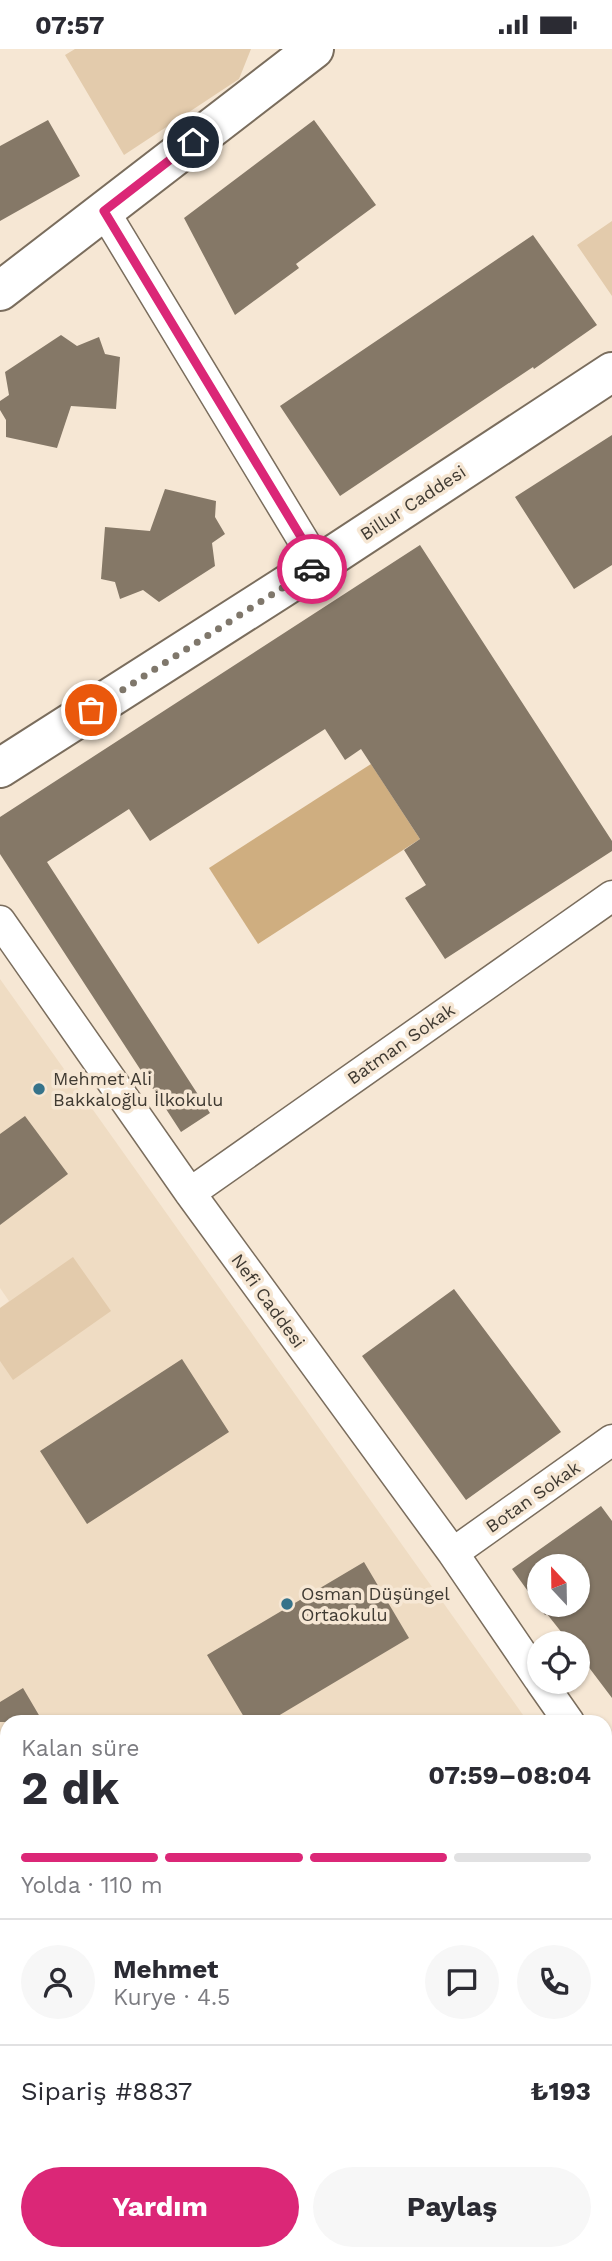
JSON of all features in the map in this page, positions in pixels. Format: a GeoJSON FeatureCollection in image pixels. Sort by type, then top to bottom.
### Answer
{"type":"FeatureCollection","features":[{"type":"Feature","properties":{"kind":"street"},"geometry":{"type":"LineString","coordinates":[[0,291],[305,52]]}},
{"type":"Feature","properties":{"kind":"street"},"geometry":{"type":"LineString","coordinates":[[104,211],[318,565]]}},
{"type":"Feature","properties":{"kind":"street","name":"Billur Caddesi"},"geometry":{"type":"LineString","coordinates":[[0,768],[318,565],[612,372]]}},
{"type":"Feature","properties":{"kind":"street","name":"Batman Sokak"},"geometry":{"type":"LineString","coordinates":[[190,1193],[612,896]]}},
{"type":"Feature","properties":{"kind":"street","name":"Nefi Caddesi"},"geometry":{"type":"LineString","coordinates":[[0,921],[190,1193],[453,1553],[527,1661]]}},
{"type":"Feature","properties":{"kind":"street","name":"Botan Sokak"},"geometry":{"type":"LineString","coordinates":[[453,1553],[612,1440]]}},
{"type":"Feature","properties":{"kind":"street","name":"Nefi Caddesi"},"geometry":{"type":"LineString","coordinates":[[550,1694],[564,1715]]}},
{"type":"Feature","properties":{"kind":"shaded area"},"geometry":{"type":"Polygon","coordinates":[[[75,49],[251,49],[239,79],[124,155],[65,55],[75,49]]]}},
{"type":"Feature","properties":{"kind":"shaded area"},"geometry":{"type":"Polygon","coordinates":[[[612,221],[612,296],[577,245],[612,221]]]}},
{"type":"Feature","properties":{"kind":"shaded area"},"geometry":{"type":"Polygon","coordinates":[[[371,764],[420,839],[258,944],[209,868],[371,764]]]}},
{"type":"Feature","properties":{"kind":"shaded area"},"geometry":{"type":"Polygon","coordinates":[[[0,979],[523,1715],[0,1715],[0,1308],[9,1301],[0,1288],[0,979]]]}},
{"type":"Feature","properties":{"kind":"shaded area"},"geometry":{"type":"Polygon","coordinates":[[[73,1257],[111,1311],[13,1380],[0,1361],[0,1308],[73,1257]]]}},
{"type":"Feature","properties":{"kind":"building"},"geometry":{"type":"Polygon","coordinates":[[[48,120],[80,176],[0,221],[0,146],[48,120]]]}},
{"type":"Feature","properties":{"kind":"building"},"geometry":{"type":"Polygon","coordinates":[[[314,120],[376,205],[296,264],[299,268],[235,315],[184,218],[314,120]]]}},
{"type":"Feature","properties":{"kind":"building"},"geometry":{"type":"Polygon","coordinates":[[[533,235],[597,325],[340,496],[280,406],[533,235]]]}},
{"type":"Feature","properties":{"kind":"building"},"geometry":{"type":"Polygon","coordinates":[[[61,335],[77,346],[99,337],[105,354],[120,357],[116,409],[71,406],[57,448],[6,437],[6,420],[0,410],[0,401],[9,395],[5,372],[61,335]]]}},
{"type":"Feature","properties":{"kind":"building"},"geometry":{"type":"Polygon","coordinates":[[[612,435],[612,565],[574,589],[515,497],[612,435]]]}},
{"type":"Feature","properties":{"kind":"building"},"geometry":{"type":"Polygon","coordinates":[[[165,489],[216,501],[215,517],[225,534],[212,543],[215,566],[159,602],[143,590],[120,599],[115,582],[101,579],[105,527],[150,531],[165,489]]]}},
{"type":"Feature","properties":{"kind":"building"},"geometry":{"type":"Polygon","coordinates":[[[420,545],[612,841],[612,851],[445,959],[405,898],[426,885],[404,850],[420,839],[361,749],[345,760],[325,729],[150,841],[129,809],[47,862],[210,1113],[181,1132],[0,854],[0,817],[420,545]]]}},
{"type":"Feature","properties":{"kind":"building"},"geometry":{"type":"Polygon","coordinates":[[[25,1116],[68,1174],[0,1225],[0,1134],[25,1116]]]}},
{"type":"Feature","properties":{"kind":"building"},"geometry":{"type":"Polygon","coordinates":[[[454,1289],[561,1432],[466,1500],[362,1356],[454,1289]]]}},
{"type":"Feature","properties":{"kind":"building"},"geometry":{"type":"Polygon","coordinates":[[[182,1359],[229,1432],[87,1524],[40,1451],[182,1359]]]}},
{"type":"Feature","properties":{"kind":"building"},"geometry":{"type":"Polygon","coordinates":[[[601,1506],[612,1521],[612,1698],[590,1669],[590,1631],[560,1631],[549,1617],[590,1617],[590,1554],[533,1554],[601,1506]]]}},
{"type":"Feature","properties":{"kind":"building"},"geometry":{"type":"Polygon","coordinates":[[[527,1558],[527,1590],[512,1569],[527,1558]]]}},
{"type":"Feature","properties":{"kind":"building"},"geometry":{"type":"Polygon","coordinates":[[[364,1562],[409,1638],[280,1715],[243,1715],[207,1655],[364,1562]]]}},
{"type":"Feature","properties":{"kind":"building"},"geometry":{"type":"Polygon","coordinates":[[[23,1688],[39,1715],[0,1715],[0,1702],[23,1688]]]}},
{"type":"Feature","properties":{"kind":"way so far"},"geometry":{"type":"LineString","coordinates":[[91,710],[312,569]]}},
{"type":"Feature","properties":{"kind":"place","name":"Mehmet Ali Bakkaloğlu İlkokulu"},"geometry":{"type":"Point","coordinates":[39,1089]}},
{"type":"Feature","properties":{"kind":"place","name":"Osman Düşüngel Ortaokulu"},"geometry":{"type":"Point","coordinates":[287,1604]}},
{"type":"Feature","properties":{"kind":"route"},"geometry":{"type":"LineString","coordinates":[[193,142],[104,211],[318,565],[312,569]]}}]}
